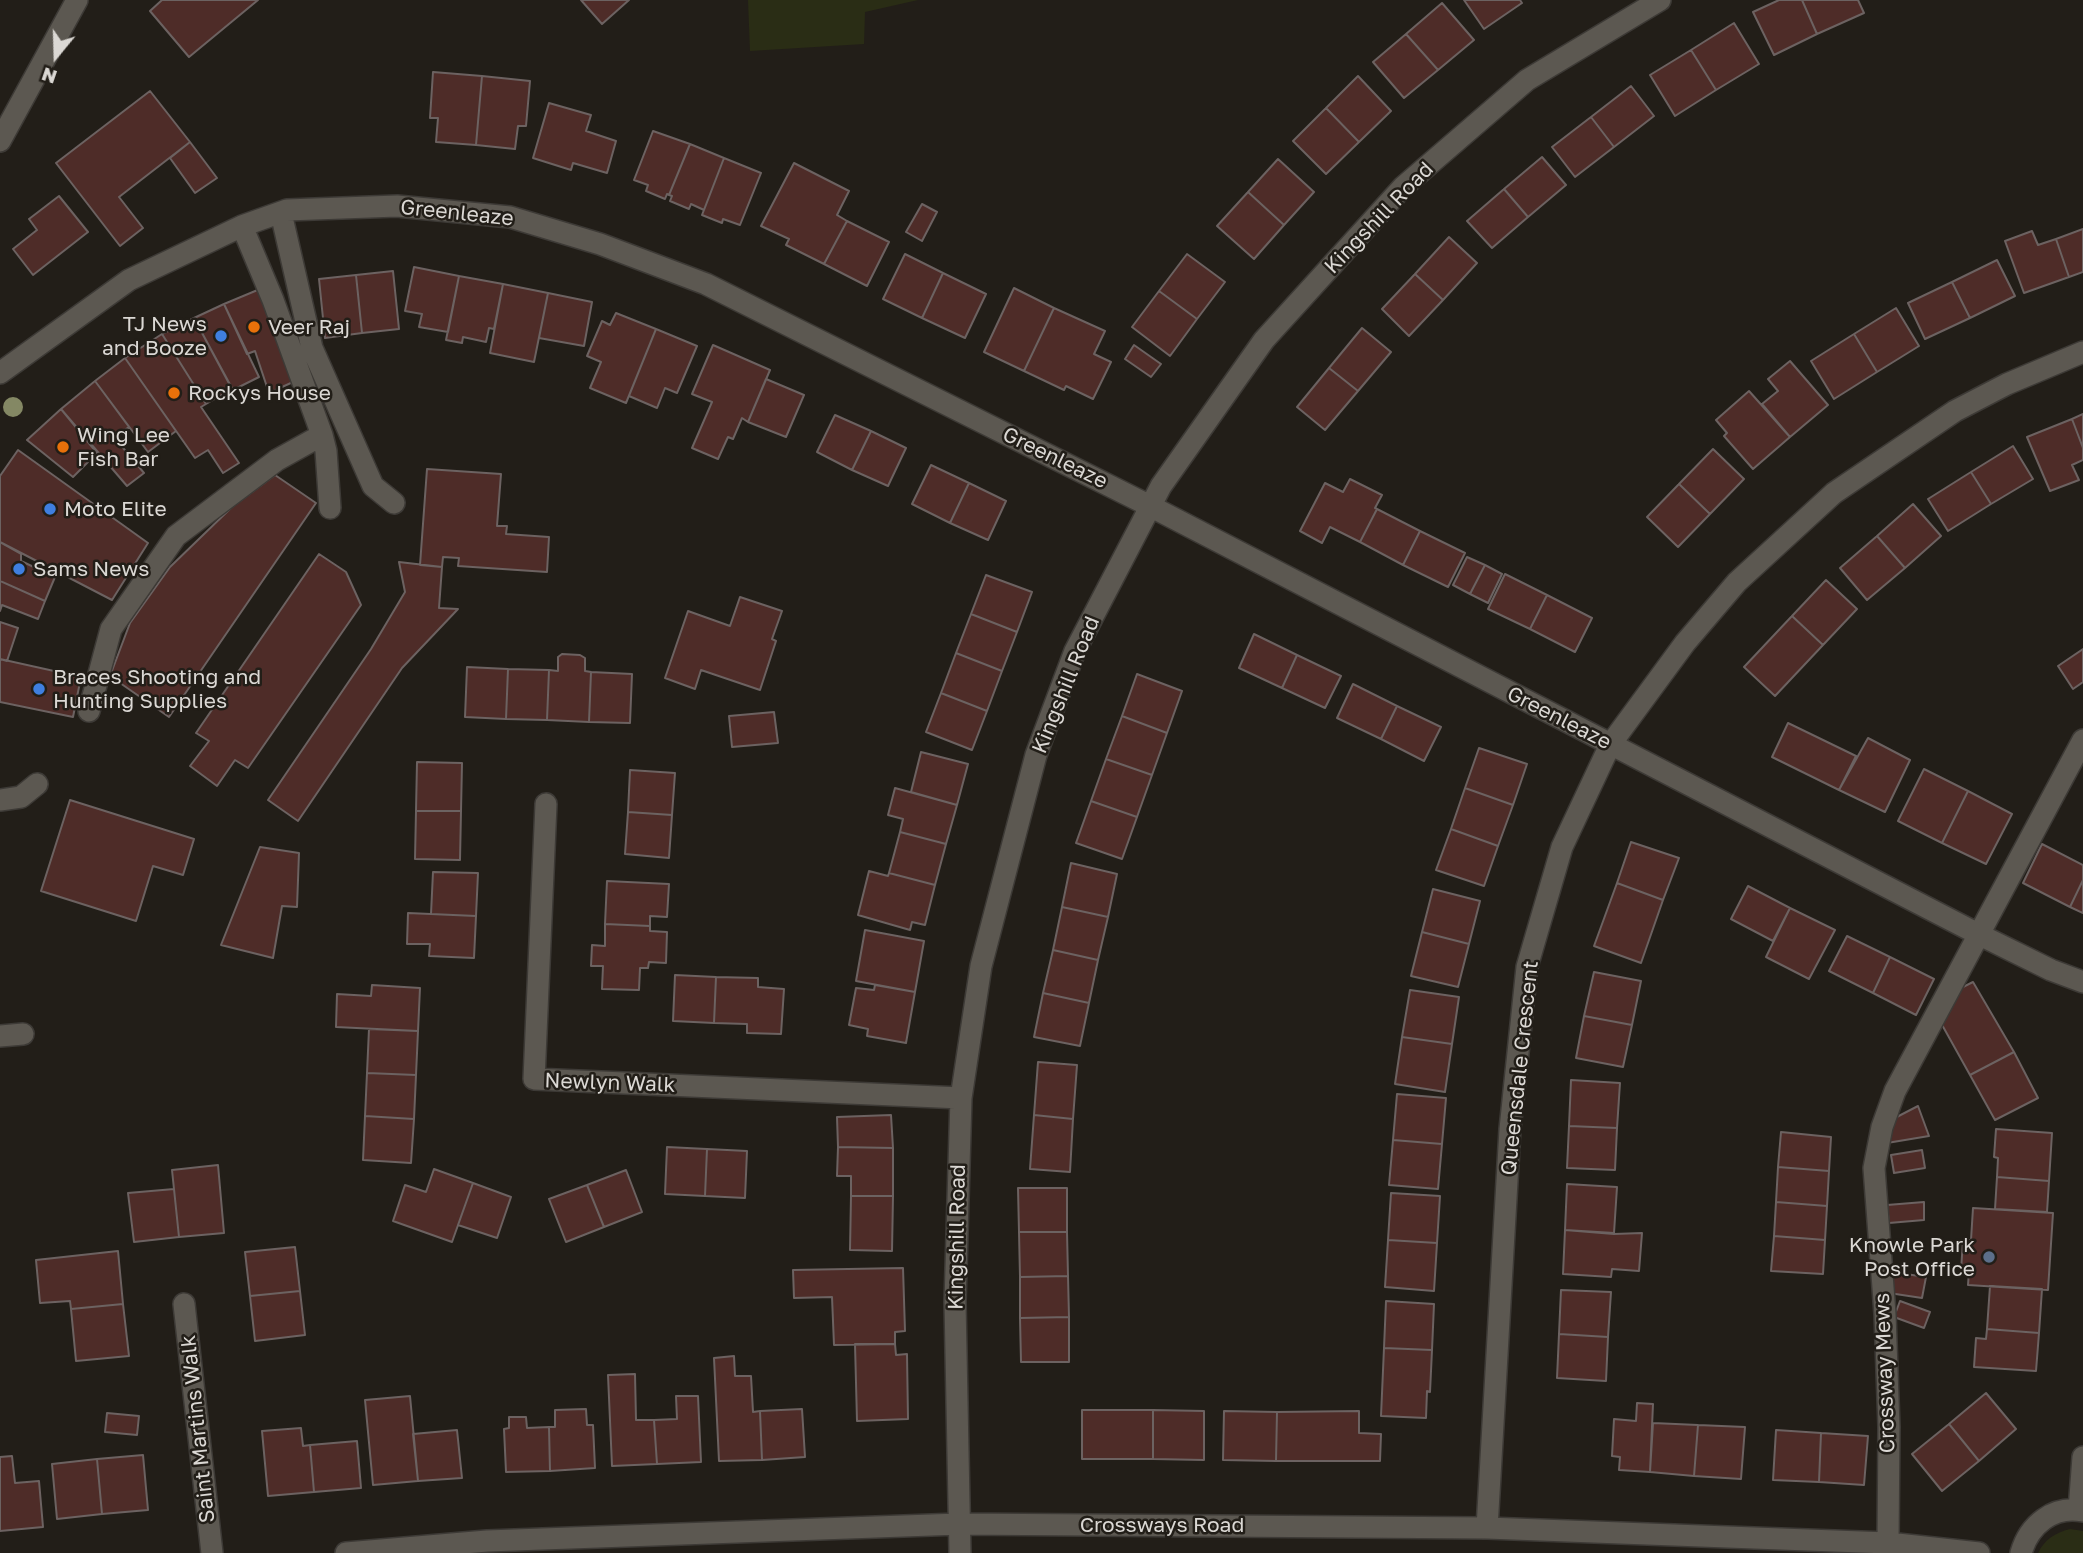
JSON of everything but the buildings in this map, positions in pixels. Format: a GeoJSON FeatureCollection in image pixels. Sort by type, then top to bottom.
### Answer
{"type":"FeatureCollection","features":[{"type":"Feature","properties":{"kind":"street"},"geometry":{"type":"LineString","coordinates":[[0,141],[77,0]]}},
{"type":"Feature","properties":{"kind":"street","name":"Kingshill Road"},"geometry":{"type":"LineString","coordinates":[[960,1553],[955,1302],[961,1097],[981,966],[1036,755],[1076,651],[1161,486],[1265,340],[1403,187],[1527,80],[1660,0]]}},
{"type":"Feature","properties":{"kind":"street","name":"Greenleaze"},"geometry":{"type":"LineString","coordinates":[[0,373],[129,279],[242,226],[287,210],[397,206],[510,217],[600,244],[706,284],[1150,506],[1978,934],[2051,970],[2083,982]]}},
{"type":"Feature","properties":{"kind":"street"},"geometry":{"type":"LineString","coordinates":[[281,213],[312,348],[373,486],[394,503]]}},
{"type":"Feature","properties":{"kind":"street"},"geometry":{"type":"LineString","coordinates":[[242,226],[273,300],[322,435],[326,451],[330,508]]}},
{"type":"Feature","properties":{"kind":"street","name":"Queensdale Crescent"},"geometry":{"type":"LineString","coordinates":[[1487,1528],[1510,1129],[1528,967],[1562,847],[1610,745],[1685,643],[1737,582],[1834,493],[1955,411],[2007,384],[2083,352]]}},
{"type":"Feature","properties":{"kind":"street"},"geometry":{"type":"LineString","coordinates":[[89,711],[111,629],[176,536],[277,460],[322,435]]}},
{"type":"Feature","properties":{"kind":"street","name":"Crossway Mews"},"geometry":{"type":"LineString","coordinates":[[1888,1543],[1889,1427],[1885,1314],[1874,1168],[1882,1127],[1895,1091],[2083,740]]}},
{"type":"Feature","properties":{"kind":"street"},"geometry":{"type":"LineString","coordinates":[[0,800],[21,797],[37,785]]}},
{"type":"Feature","properties":{"kind":"street","name":"Newlyn Walk"},"geometry":{"type":"LineString","coordinates":[[546,804],[534,1079],[961,1097]]}},
{"type":"Feature","properties":{"kind":"street"},"geometry":{"type":"LineString","coordinates":[[0,1036],[23,1034]]}},
{"type":"Feature","properties":{"kind":"street","name":"Saint Martins Walk"},"geometry":{"type":"LineString","coordinates":[[184,1304],[212,1553]]}},
{"type":"Feature","properties":{"kind":"street"},"geometry":{"type":"LineString","coordinates":[[2021,1553],[2024,1541],[2034,1527],[2048,1516],[2064,1510],[2081,1510],[2083,1457]]}},
{"type":"Feature","properties":{"kind":"street","name":"Crossways Road"},"geometry":{"type":"LineString","coordinates":[[346,1553],[487,1541],[959,1524],[1487,1528],[1888,1543],[1979,1553]]}},
{"type":"Feature","properties":{"kind":"green space"},"geometry":{"type":"Polygon","coordinates":[[[748,0],[918,0],[865,12],[864,44],[750,51],[748,0]]]}},
{"type":"Feature","properties":{"kind":"green space"},"geometry":{"type":"Polygon","coordinates":[[[2070,1529],[2083,1531],[2083,1553],[2038,1553],[2051,1537],[2070,1529]]]}},
{"type":"Feature","properties":{"kind":"place","name":"Veer Raj"},"geometry":{"type":"Point","coordinates":[254,327]}},
{"type":"Feature","properties":{"kind":"place","name":"TJ News and Booze"},"geometry":{"type":"Point","coordinates":[221,336]}},
{"type":"Feature","properties":{"kind":"place","name":"Rockys House"},"geometry":{"type":"Point","coordinates":[174,393]}},
{"type":"Feature","properties":{"kind":"place","name":"Wing Lee Fish Bar"},"geometry":{"type":"Point","coordinates":[63,447]}},
{"type":"Feature","properties":{"kind":"place","name":"Moto Elite"},"geometry":{"type":"Point","coordinates":[50,509]}},
{"type":"Feature","properties":{"kind":"place","name":"Sams News"},"geometry":{"type":"Point","coordinates":[19,569]}},
{"type":"Feature","properties":{"kind":"place","name":"Braces Shooting and Hunting Supplies"},"geometry":{"type":"Point","coordinates":[39,689]}},
{"type":"Feature","properties":{"kind":"place","name":"Knowle Park Post Office"},"geometry":{"type":"Point","coordinates":[1989,1257]}}]}
